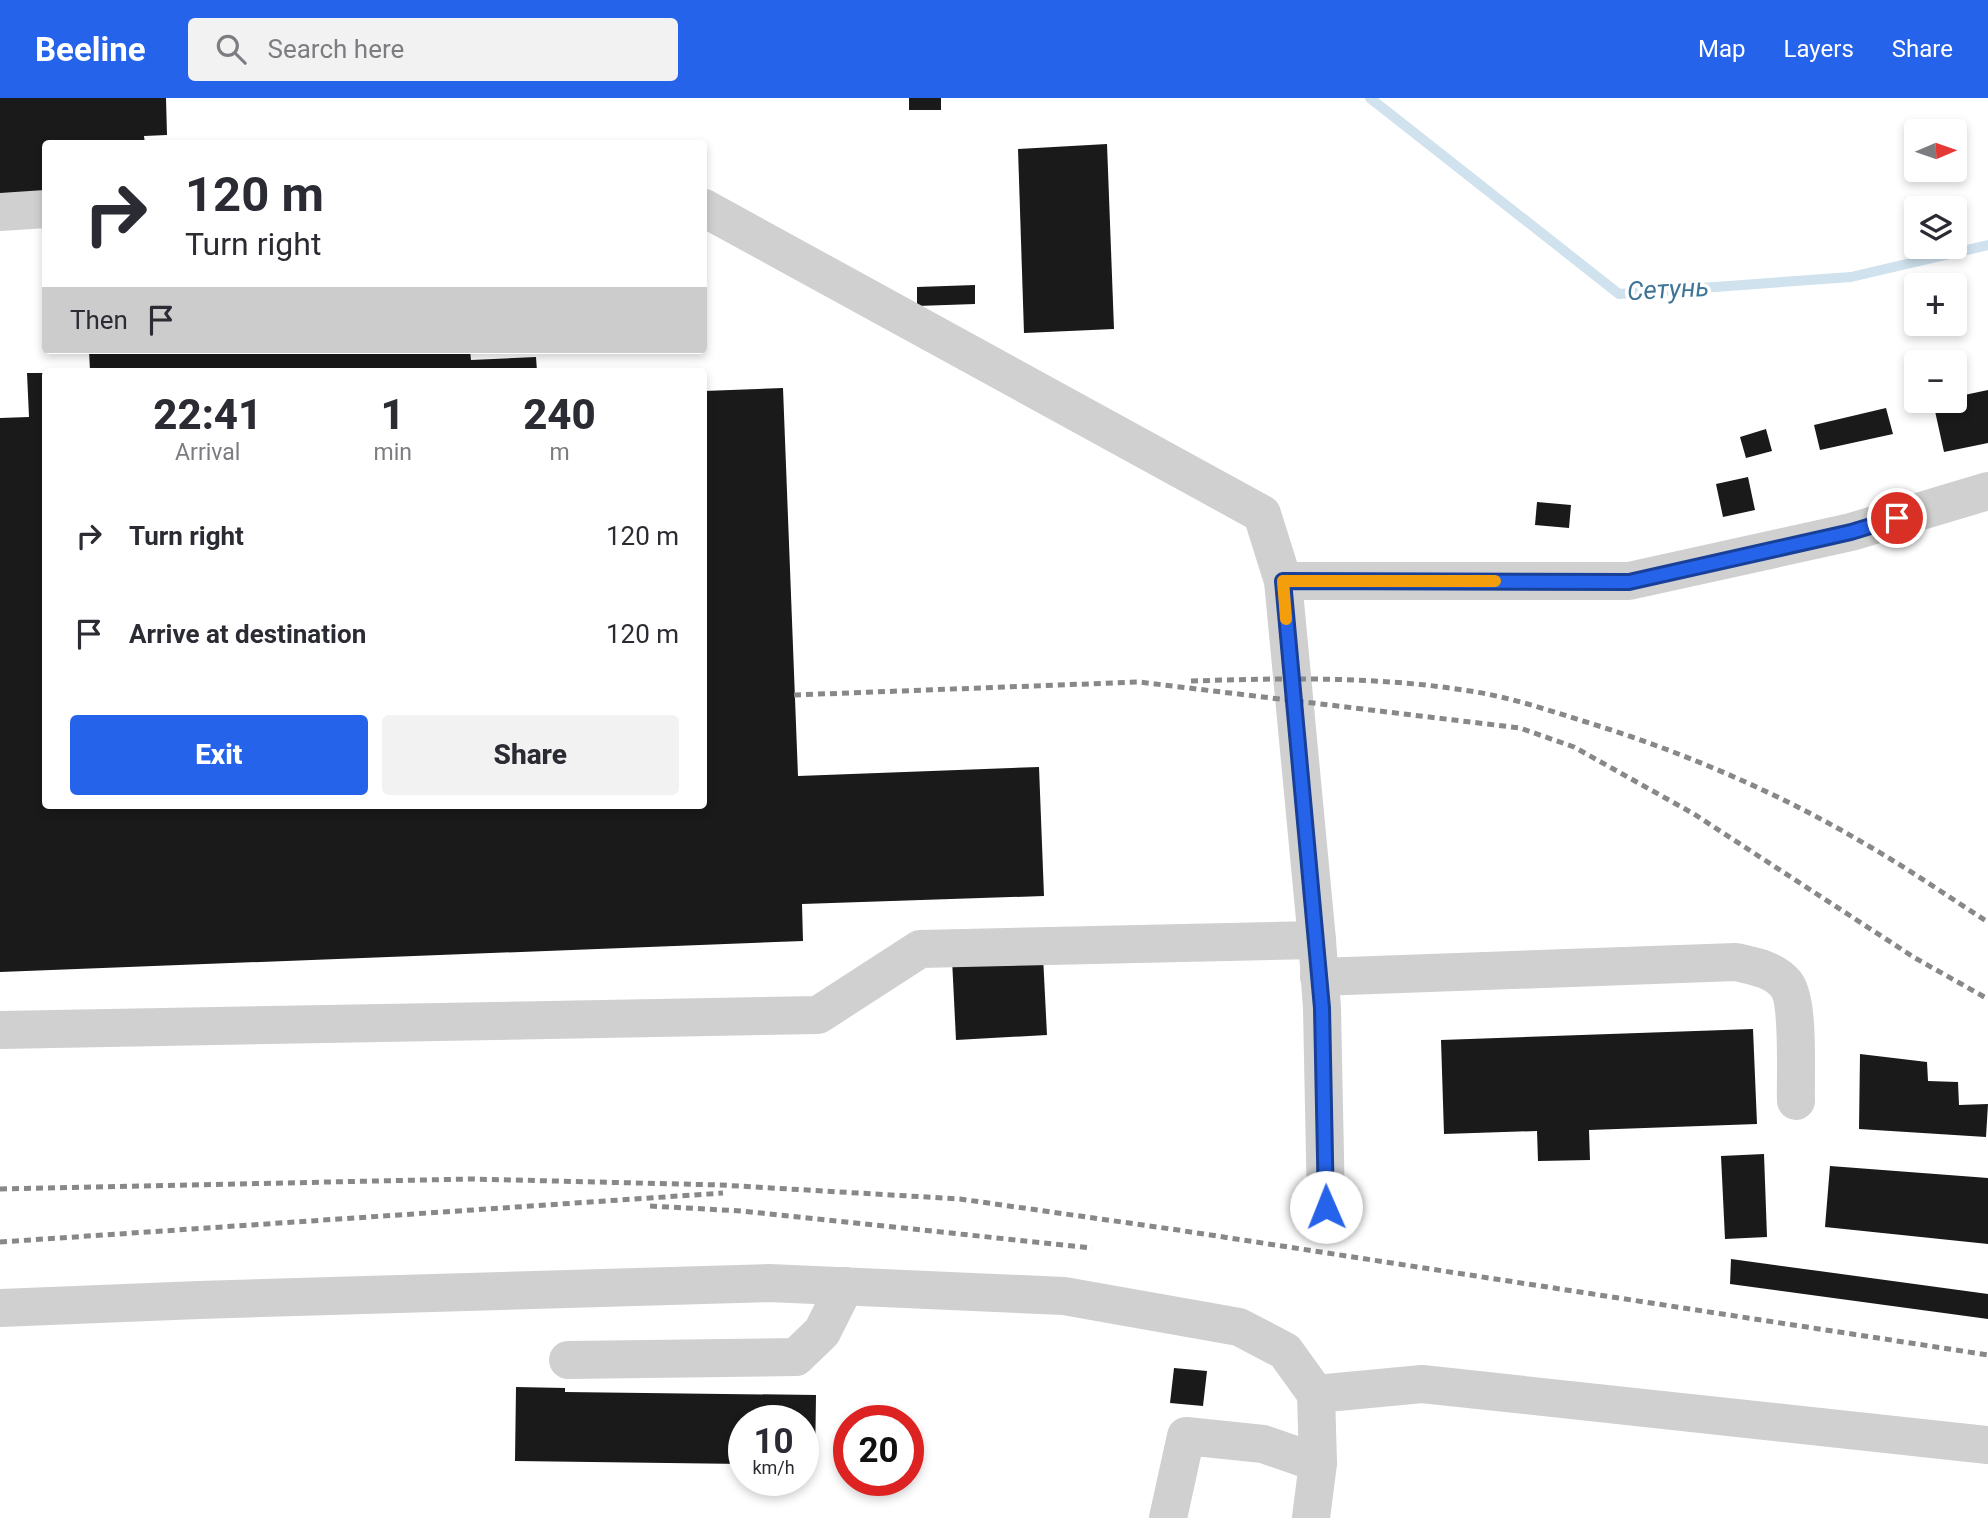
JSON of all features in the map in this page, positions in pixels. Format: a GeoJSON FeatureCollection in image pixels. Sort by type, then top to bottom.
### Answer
{"type":"FeatureCollection","features":[{"type":"Feature","properties":{"kind":"street"},"geometry":{"type":"LineString","coordinates":[[0,212],[42,209]]}},
{"type":"Feature","properties":{"kind":"street"},"geometry":{"type":"LineString","coordinates":[[707,210],[1262,514],[1283,581],[1317,940],[1322,1008],[1326,1207]]}},
{"type":"Feature","properties":{"kind":"street"},"geometry":{"type":"LineString","coordinates":[[1283,581],[1629,582],[1851,532],[1988,491]]}},
{"type":"Feature","properties":{"kind":"street"},"geometry":{"type":"LineString","coordinates":[[0,1030],[818,1015],[920,949],[1317,940]]}},
{"type":"Feature","properties":{"kind":"street"},"geometry":{"type":"LineString","coordinates":[[1319,977],[1736,962],[1765,969],[1787,984],[1795,1012],[1796,1101]]}},
{"type":"Feature","properties":{"kind":"street"},"geometry":{"type":"LineString","coordinates":[[0,1308],[213,1299],[741,1284],[1064,1296],[1239,1327],[1285,1351],[1316,1394],[1318,1463],[1311,1518]]}},
{"type":"Feature","properties":{"kind":"street"},"geometry":{"type":"LineString","coordinates":[[568,1360],[796,1357],[822,1332],[845,1286]]}},
{"type":"Feature","properties":{"kind":"street"},"geometry":{"type":"LineString","coordinates":[[1316,1394],[1422,1384],[1988,1445]]}},
{"type":"Feature","properties":{"kind":"street"},"geometry":{"type":"LineString","coordinates":[[1168,1518],[1186,1436],[1264,1444],[1318,1463]]}},
{"type":"Feature","properties":{"kind":"building"},"geometry":{"type":"Polygon","coordinates":[[[0,98],[166,98],[167,135],[144,136],[144,140],[42,140],[42,198],[0,200],[0,98]]]}},
{"type":"Feature","properties":{"kind":"building"},"geometry":{"type":"Polygon","coordinates":[[[909,98],[941,98],[941,110],[909,110],[909,98]]]}},
{"type":"Feature","properties":{"kind":"building"},"geometry":{"type":"Polygon","coordinates":[[[1107,144],[1114,329],[1024,333],[1018,149],[1107,144]]]}},
{"type":"Feature","properties":{"kind":"building"},"geometry":{"type":"Polygon","coordinates":[[[975,285],[975,304],[917,306],[917,287],[975,285]]]}},
{"type":"Feature","properties":{"kind":"building"},"geometry":{"type":"Polygon","coordinates":[[[89,354],[470,354],[471,360],[536,357],[537,368],[90,368],[89,354]]]}},
{"type":"Feature","properties":{"kind":"building"},"geometry":{"type":"Polygon","coordinates":[[[27,373],[42,373],[42,809],[707,809],[707,391],[783,388],[798,776],[1039,767],[1044,896],[802,904],[803,941],[0,972],[0,418],[29,417],[27,373]]]}},
{"type":"Feature","properties":{"kind":"building"},"geometry":{"type":"Polygon","coordinates":[[[1988,390],[1988,443],[1944,452],[1935,413],[1967,413],[1967,394],[1988,390]]]}},
{"type":"Feature","properties":{"kind":"building"},"geometry":{"type":"Polygon","coordinates":[[[1886,408],[1893,434],[1820,450],[1814,425],[1886,408]]]}},
{"type":"Feature","properties":{"kind":"building"},"geometry":{"type":"Polygon","coordinates":[[[1766,429],[1772,451],[1746,458],[1740,437],[1766,429]]]}},
{"type":"Feature","properties":{"kind":"building"},"geometry":{"type":"Polygon","coordinates":[[[1748,477],[1755,510],[1723,517],[1716,484],[1748,477]]]}},
{"type":"Feature","properties":{"kind":"building"},"geometry":{"type":"Polygon","coordinates":[[[1537,502],[1571,505],[1569,528],[1535,525],[1537,502]]]}},
{"type":"Feature","properties":{"kind":"building"},"geometry":{"type":"Polygon","coordinates":[[[1043,956],[1047,1035],[956,1040],[952,959],[1043,956]]]}},
{"type":"Feature","properties":{"kind":"building"},"geometry":{"type":"Polygon","coordinates":[[[1753,1029],[1757,1124],[1589,1130],[1590,1160],[1538,1161],[1537,1131],[1444,1134],[1441,1040],[1753,1029]]]}},
{"type":"Feature","properties":{"kind":"building"},"geometry":{"type":"Polygon","coordinates":[[[1860,1054],[1927,1062],[1928,1081],[1958,1082],[1959,1105],[1988,1104],[1986,1137],[1859,1129],[1860,1054]]]}},
{"type":"Feature","properties":{"kind":"building"},"geometry":{"type":"Polygon","coordinates":[[[1764,1154],[1767,1237],[1725,1239],[1721,1156],[1764,1154]]]}},
{"type":"Feature","properties":{"kind":"building"},"geometry":{"type":"Polygon","coordinates":[[[1830,1166],[1988,1178],[1988,1244],[1825,1227],[1830,1166]]]}},
{"type":"Feature","properties":{"kind":"building"},"geometry":{"type":"Polygon","coordinates":[[[1731,1259],[1988,1294],[1988,1319],[1730,1284],[1731,1259]]]}},
{"type":"Feature","properties":{"kind":"building"},"geometry":{"type":"Polygon","coordinates":[[[1174,1368],[1207,1371],[1203,1406],[1170,1403],[1174,1368]]]}},
{"type":"Feature","properties":{"kind":"building"},"geometry":{"type":"Polygon","coordinates":[[[516,1387],[565,1388],[565,1392],[816,1395],[816,1405],[728,1405],[728,1464],[515,1461],[516,1387]]]}},
{"type":"Feature","properties":{"kind":"waterway","name":"Сетунь"},"geometry":{"type":"LineString","coordinates":[[1370,98],[1619,294],[1851,277],[1988,245]]}},
{"type":"Feature","properties":{"kind":"railway"},"geometry":{"type":"LineString","coordinates":[[1191,681],[1298,679],[1405,683],[1476,692],[1543,709],[1658,746],[1768,792],[1872,848],[1988,922]]}},
{"type":"Feature","properties":{"kind":"railway"},"geometry":{"type":"LineString","coordinates":[[794,695],[1139,682],[1520,728],[1574,747],[1694,814],[1915,958],[1988,999]]}},
{"type":"Feature","properties":{"kind":"railway"},"geometry":{"type":"LineString","coordinates":[[0,1189],[471,1179],[721,1185],[960,1199],[1988,1355]]}},
{"type":"Feature","properties":{"kind":"railway"},"geometry":{"type":"LineString","coordinates":[[0,1242],[723,1193]]}},
{"type":"Feature","properties":{"kind":"railway"},"geometry":{"type":"LineString","coordinates":[[650,1206],[742,1211],[1092,1248]]}},
{"type":"Feature","properties":{"kind":"slow traffic"},"geometry":{"type":"LineString","coordinates":[[1286,619],[1283,581],[1495,581]]}},
{"type":"Feature","properties":{"kind":"route"},"geometry":{"type":"LineString","coordinates":[[1326,1207],[1322,1008],[1283,581],[1629,582],[1851,532],[1897,518]]}}]}
